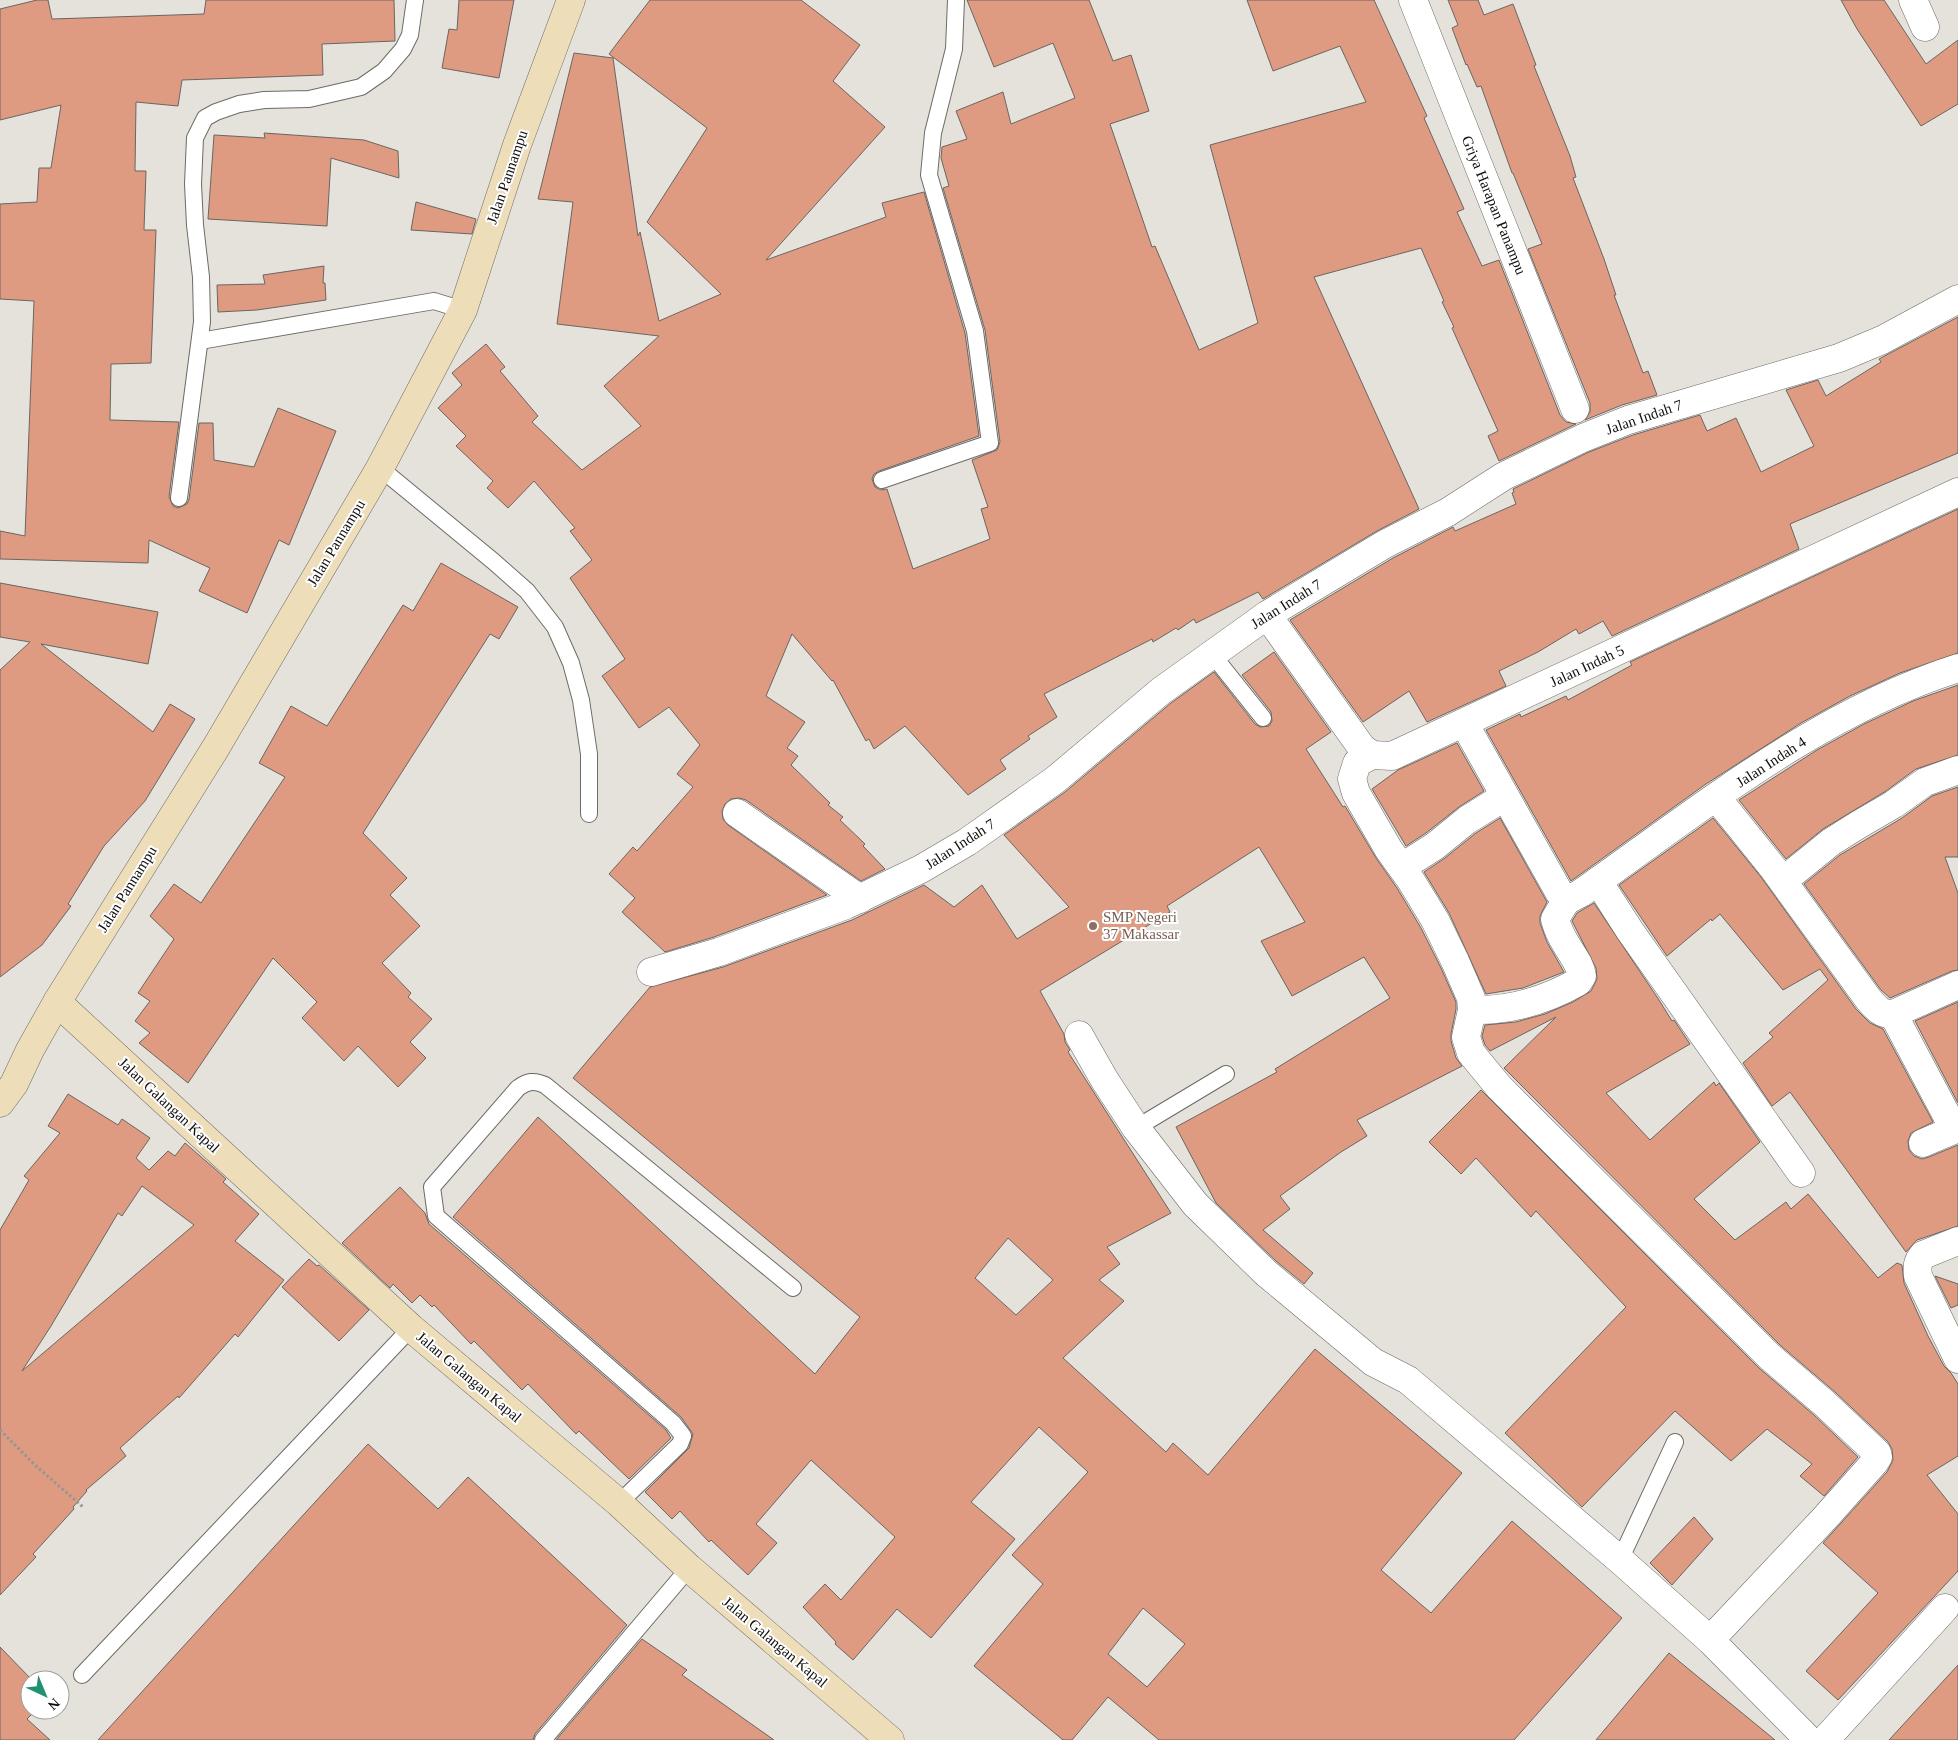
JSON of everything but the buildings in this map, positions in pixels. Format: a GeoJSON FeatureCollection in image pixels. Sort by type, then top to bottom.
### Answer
{"type":"FeatureCollection","features":[{"type":"Feature","properties":{"kind":"main road","name":"Jalan Pannampu"},"geometry":{"type":"LineString","coordinates":[[0,1103],[14,1084],[30,1050],[57,1002],[215,748],[380,468],[462,310],[516,145],[571,0]]}},
{"type":"Feature","properties":{"kind":"main road","name":"Jalan Galangan Kapal"},"geometry":{"type":"LineString","coordinates":[[57,1002],[411,1328],[619,1503],[689,1568],[890,1740]]}},
{"type":"Feature","properties":{"kind":"main road","name":"Jalan Pannampu"},"geometry":{"type":"LineString","coordinates":[[0,1092],[8,1076],[30,1050]]}},
{"type":"Feature","properties":{"kind":"street","name":"Griya Harapan Panampu"},"geometry":{"type":"LineString","coordinates":[[1414,0],[1575,409]]}},
{"type":"Feature","properties":{"kind":"street"},"geometry":{"type":"LineString","coordinates":[[1912,0],[1925,27]]}},
{"type":"Feature","properties":{"kind":"street","name":"Jalan Indah 7"},"geometry":{"type":"LineString","coordinates":[[650,972],[719,952],[860,899],[921,869],[967,842],[1055,780],[1161,691],[1267,615],[1385,544],[1448,512],[1504,476],[1583,438],[1628,420],[1839,358],[1882,340],[1958,299]]}},
{"type":"Feature","properties":{"kind":"street","name":"Jalan Indah 5"},"geometry":{"type":"LineString","coordinates":[[1372,755],[1392,756],[1958,492]]}},
{"type":"Feature","properties":{"kind":"street"},"geometry":{"type":"LineString","coordinates":[[1267,615],[1362,748],[1372,755],[1357,763],[1352,779],[1356,793],[1435,920],[1456,961],[1471,998],[1472,1010],[1466,1037],[1471,1053],[1499,1087],[1770,1357],[1824,1403],[1877,1453],[1878,1457],[1874,1463],[1824,1519],[1710,1640]]}},
{"type":"Feature","properties":{"kind":"street","name":"Jalan Indah 4"},"geometry":{"type":"LineString","coordinates":[[1566,901],[1574,898],[1716,797],[1839,720],[1887,695],[1958,668]]}},
{"type":"Feature","properties":{"kind":"street"},"geometry":{"type":"LineString","coordinates":[[1464,723],[1504,797],[1566,901],[1555,918],[1566,944],[1578,962],[1582,976],[1578,982],[1537,1000],[1504,1008],[1472,1010]]}},
{"type":"Feature","properties":{"kind":"street"},"geometry":{"type":"LineString","coordinates":[[1783,882],[1831,842],[1894,804],[1925,782],[1958,770]]}},
{"type":"Feature","properties":{"kind":"street"},"geometry":{"type":"LineString","coordinates":[[1402,867],[1435,846],[1467,820],[1504,797]]}},
{"type":"Feature","properties":{"kind":"street"},"geometry":{"type":"LineString","coordinates":[[1716,797],[1783,882],[1869,1000],[1879,1010],[1887,1014],[1894,1014],[1958,985]]}},
{"type":"Feature","properties":{"kind":"street"},"geometry":{"type":"LineString","coordinates":[[737,813],[860,899]]}},
{"type":"Feature","properties":{"kind":"street"},"geometry":{"type":"LineString","coordinates":[[1598,881],[1630,931],[1801,1173]]}},
{"type":"Feature","properties":{"kind":"street"},"geometry":{"type":"LineString","coordinates":[[1894,1014],[1956,1128],[1923,1143]]}},
{"type":"Feature","properties":{"kind":"street"},"geometry":{"type":"LineString","coordinates":[[1079,1035],[1104,1079],[1136,1128],[1195,1204],[1266,1273],[1373,1362],[1408,1380],[1620,1560],[1710,1640],[1809,1740]]}},
{"type":"Feature","properties":{"kind":"street"},"geometry":{"type":"LineString","coordinates":[[1958,1241],[1923,1255],[1917,1266],[1918,1276],[1958,1359]]}},
{"type":"Feature","properties":{"kind":"street"},"geometry":{"type":"LineString","coordinates":[[1825,1740],[1945,1608]]}},
{"type":"Feature","properties":{"kind":"lane"},"geometry":{"type":"LineString","coordinates":[[179,498],[202,322],[193,151],[195,138],[204,118],[239,104],[264,100],[309,99],[361,87],[384,72],[403,49],[410,35],[415,0]]}},
{"type":"Feature","properties":{"kind":"lane"},"geometry":{"type":"LineString","coordinates":[[882,480],[990,443],[976,331],[929,175],[933,133],[954,49],[956,0]]}},
{"type":"Feature","properties":{"kind":"lane"},"geometry":{"type":"LineString","coordinates":[[200,341],[434,300],[462,310]]}},
{"type":"Feature","properties":{"kind":"lane"},"geometry":{"type":"LineString","coordinates":[[380,468],[493,561],[526,591],[555,627],[571,663],[581,700],[589,754],[589,814]]}},
{"type":"Feature","properties":{"kind":"lane"},"geometry":{"type":"LineString","coordinates":[[1212,654],[1264,718]]}},
{"type":"Feature","properties":{"kind":"lane"},"geometry":{"type":"LineString","coordinates":[[1136,1128],[1226,1074]]}},
{"type":"Feature","properties":{"kind":"lane"},"geometry":{"type":"LineString","coordinates":[[619,1503],[680,1444],[683,1436],[673,1423],[436,1216],[432,1187],[518,1088],[527,1082],[535,1081],[546,1085],[793,1288]]}},
{"type":"Feature","properties":{"kind":"lane"},"geometry":{"type":"LineString","coordinates":[[82,1675],[411,1328]]}},
{"type":"Feature","properties":{"kind":"lane"},"geometry":{"type":"LineString","coordinates":[[1620,1560],[1675,1442]]}},
{"type":"Feature","properties":{"kind":"lane"},"geometry":{"type":"LineString","coordinates":[[543,1740],[689,1568]]}},
{"type":"Feature","properties":{"kind":"path"},"geometry":{"type":"LineString","coordinates":[[0,1430],[36,1466],[83,1507]]}},
{"type":"Feature","properties":{"kind":"place","name":"SMP Negeri 37 Makassar"},"geometry":{"type":"Point","coordinates":[1093,926]}}]}
